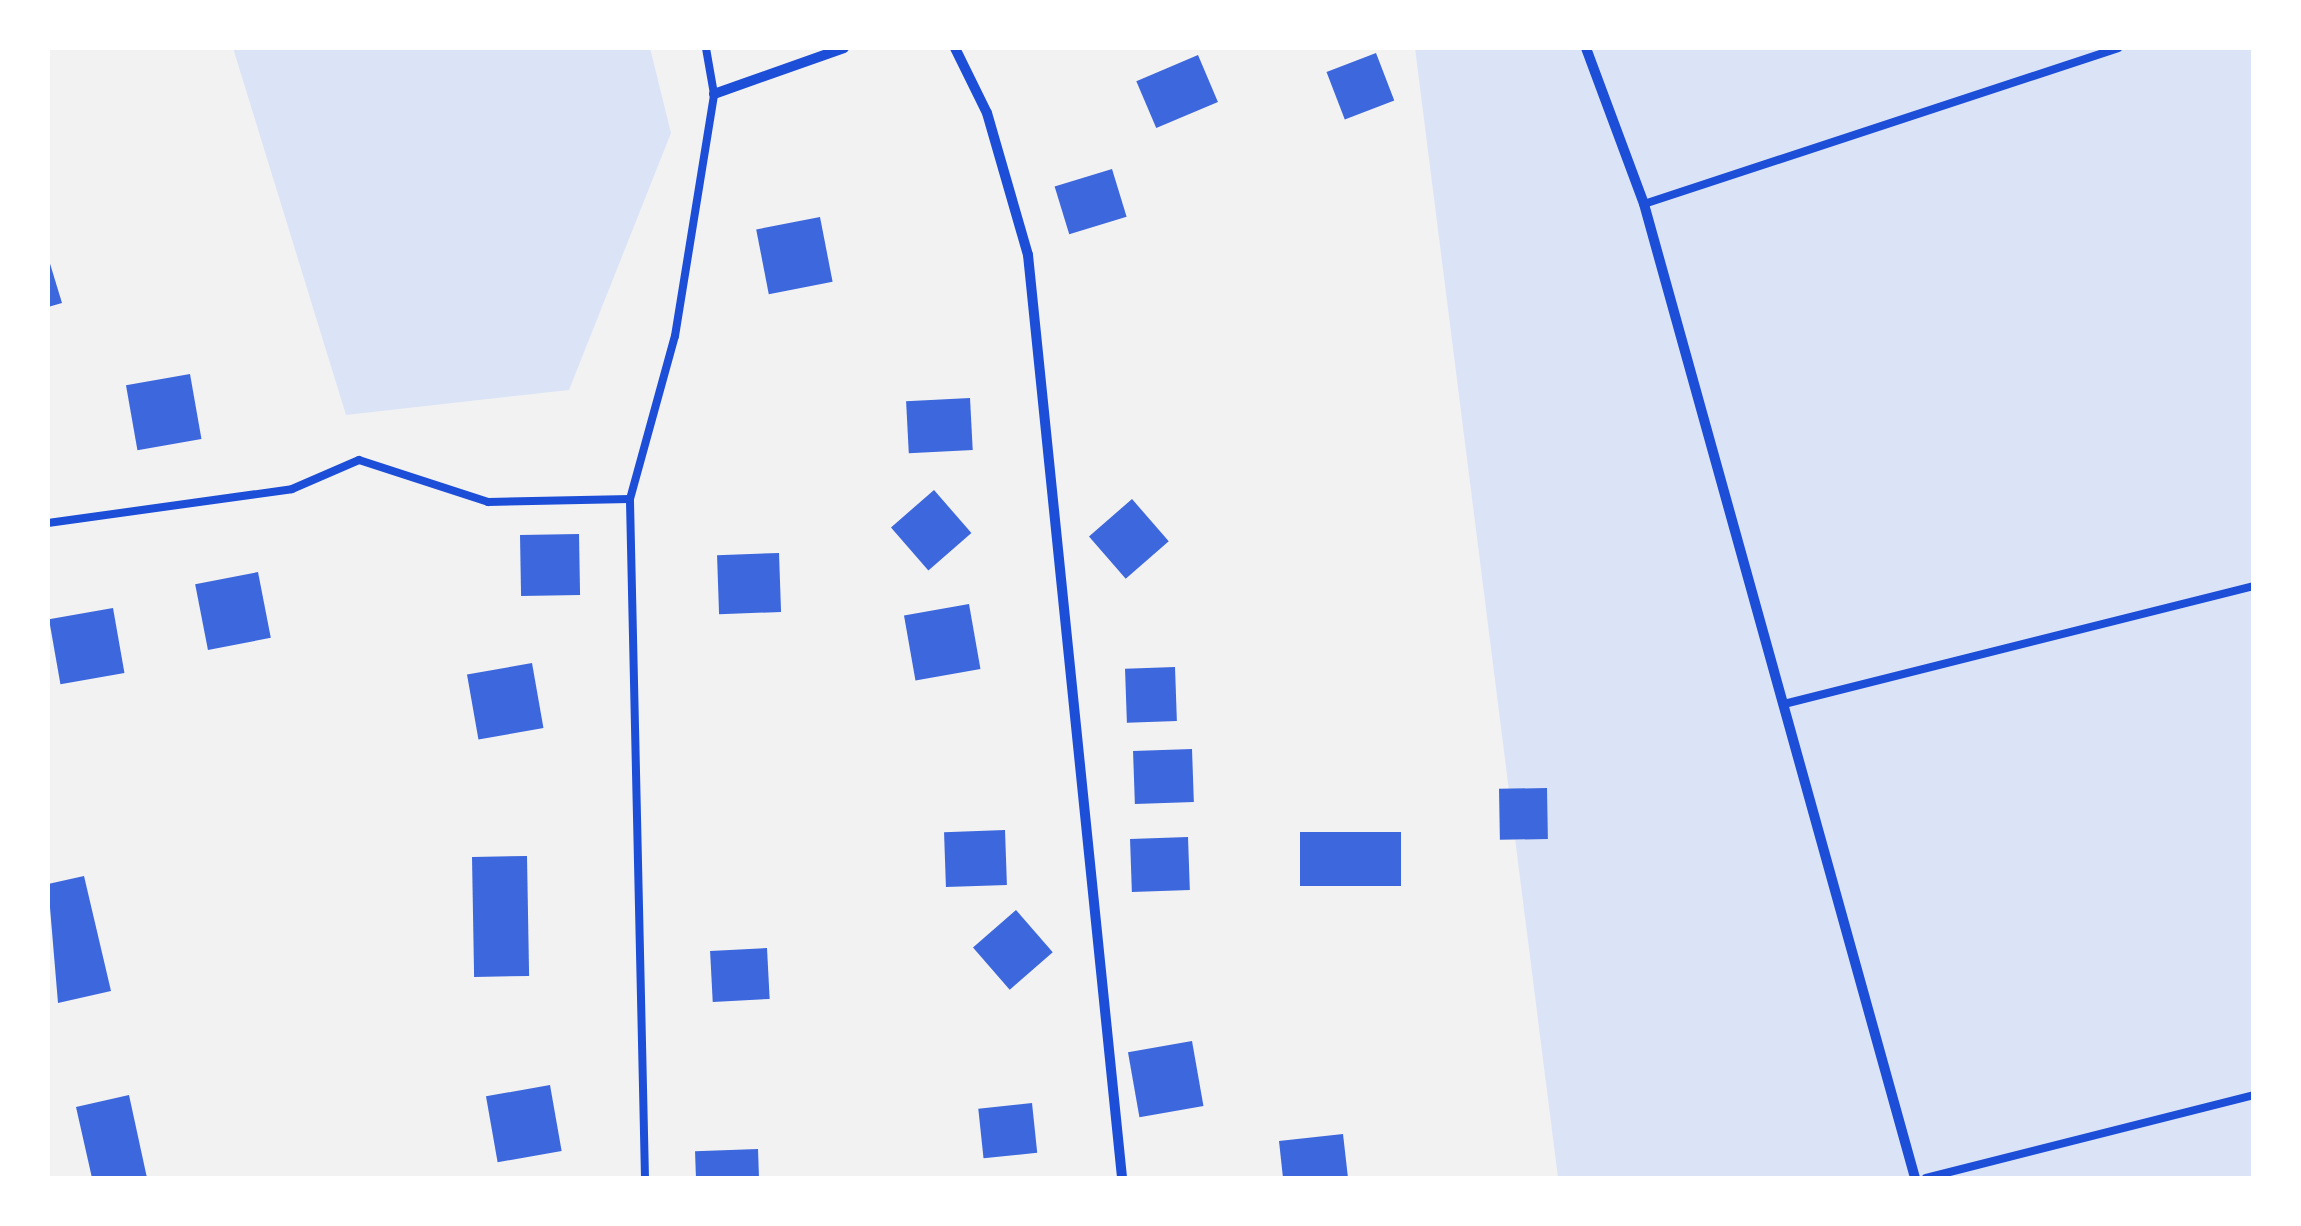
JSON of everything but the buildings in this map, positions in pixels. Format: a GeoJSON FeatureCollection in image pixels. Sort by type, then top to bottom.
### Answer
{"type":"FeatureCollection","features":[{"type":"Feature","properties":{"kind":"street"},"geometry":{"type":"LineString","coordinates":[[714,94],[844,48]]}},
{"type":"Feature","properties":{"kind":"street"},"geometry":{"type":"LineString","coordinates":[[955,48],[987,113],[1028,255],[1122,1178]]}},
{"type":"Feature","properties":{"kind":"street"},"geometry":{"type":"LineString","coordinates":[[1586,48],[1644,204],[1914,1178]]}},
{"type":"Feature","properties":{"kind":"lane"},"geometry":{"type":"LineString","coordinates":[[646,1178],[630,499],[675,336],[714,94],[706,48]]}},
{"type":"Feature","properties":{"kind":"lane"},"geometry":{"type":"LineString","coordinates":[[1644,204],[2118,48]]}},
{"type":"Feature","properties":{"kind":"lane"},"geometry":{"type":"LineString","coordinates":[[48,523],[292,488],[359,460],[488,502],[630,499]]}},
{"type":"Feature","properties":{"kind":"lane"},"geometry":{"type":"LineString","coordinates":[[1784,704],[2254,586]]}},
{"type":"Feature","properties":{"kind":"lane"},"geometry":{"type":"LineString","coordinates":[[1926,1178],[2254,1095]]}},
{"type":"Feature","properties":{"kind":"shaded area"},"geometry":{"type":"Polygon","coordinates":[[[233,48],[650,48],[671,133],[569,390],[346,415],[233,48]]]}},
{"type":"Feature","properties":{"kind":"shaded area"},"geometry":{"type":"Polygon","coordinates":[[[1415,48],[2253,48],[2253,1178],[1558,1178],[1415,48]]]}}]}
